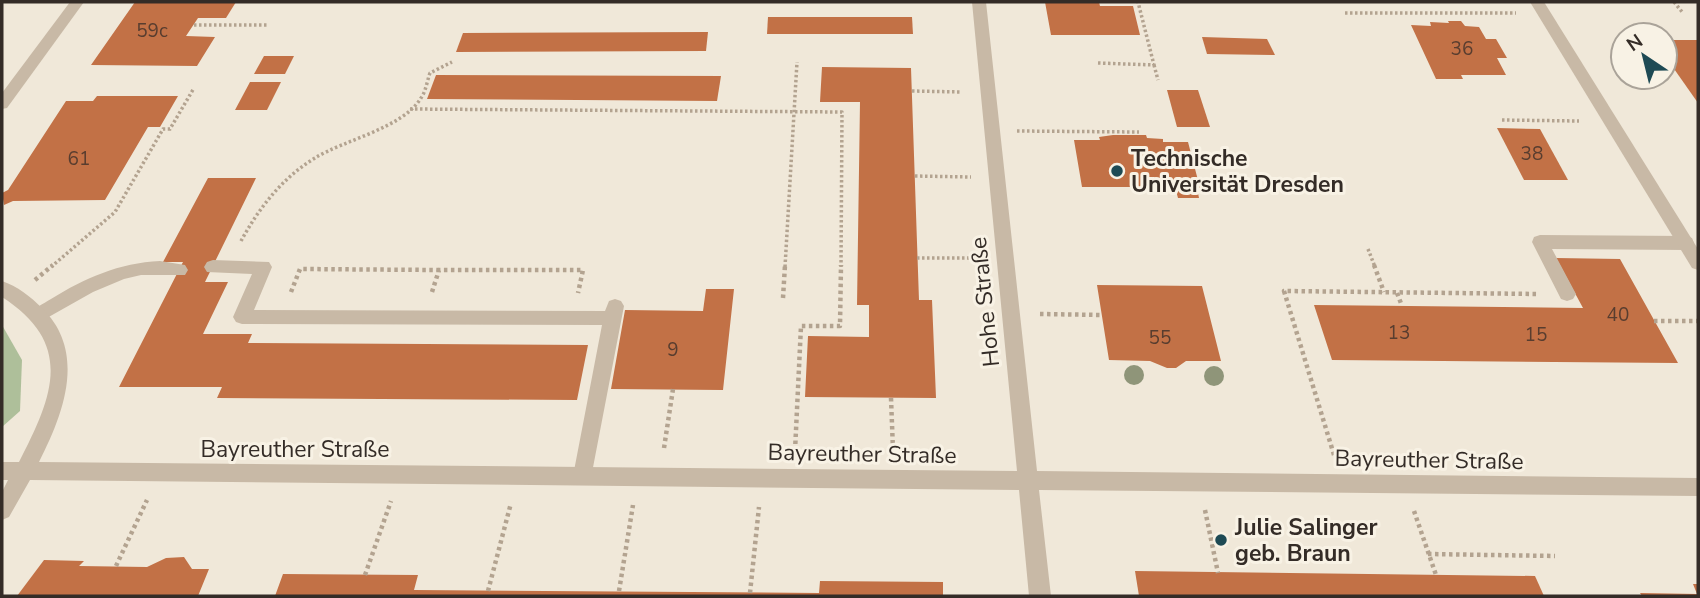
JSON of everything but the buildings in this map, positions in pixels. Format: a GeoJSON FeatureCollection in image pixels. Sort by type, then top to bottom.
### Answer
{"type":"FeatureCollection","features":[{"type":"Feature","properties":{"kind":"street"},"geometry":{"type":"LineString","coordinates":[[2,104],[77,2]]}},
{"type":"Feature","properties":{"kind":"street","name":"Hohe Straße"},"geometry":{"type":"LineString","coordinates":[[979,2],[1040,596]]}},
{"type":"Feature","properties":{"kind":"street"},"geometry":{"type":"LineString","coordinates":[[1541,8],[1698,262]]}},
{"type":"Feature","properties":{"kind":"street"},"geometry":{"type":"LineString","coordinates":[[1567,294],[1540,242],[1686,243]]}},
{"type":"Feature","properties":{"kind":"street"},"geometry":{"type":"LineString","coordinates":[[38,316],[102,279],[132,270],[163,266],[179,270]]}},
{"type":"Feature","properties":{"kind":"street"},"geometry":{"type":"LineString","coordinates":[[221,267],[264,267],[242,317],[573,318],[614,312],[583,476]]}},
{"type":"Feature","properties":{"kind":"street"},"geometry":{"type":"LineString","coordinates":[[2,510],[26,471],[61,380],[56,341],[38,316],[9,292]]}},
{"type":"Feature","properties":{"kind":"street","name":"Bayreuther Straße"},"geometry":{"type":"LineString","coordinates":[[2,471],[1698,487]]}},
{"type":"Feature","properties":{"kind":"path"},"geometry":{"type":"LineString","coordinates":[[1138,2],[1158,80]]}},
{"type":"Feature","properties":{"kind":"path"},"geometry":{"type":"LineString","coordinates":[[1674,2],[1683,13]]}},
{"type":"Feature","properties":{"kind":"path"},"geometry":{"type":"LineString","coordinates":[[1345,13],[1541,8]]}},
{"type":"Feature","properties":{"kind":"path"},"geometry":{"type":"LineString","coordinates":[[194,25],[267,25]]}},
{"type":"Feature","properties":{"kind":"path"},"geometry":{"type":"LineString","coordinates":[[221,267],[269,197],[295,172],[317,156],[410,109],[421,99],[430,73],[452,62]]}},
{"type":"Feature","properties":{"kind":"path"},"geometry":{"type":"LineString","coordinates":[[783,298],[797,62]]}},
{"type":"Feature","properties":{"kind":"path"},"geometry":{"type":"LineString","coordinates":[[1098,62],[1154,65]]}},
{"type":"Feature","properties":{"kind":"path"},"geometry":{"type":"LineString","coordinates":[[9,292],[115,212],[163,129],[170,129],[194,88]]}},
{"type":"Feature","properties":{"kind":"path"},"geometry":{"type":"LineString","coordinates":[[912,91],[988,92]]}},
{"type":"Feature","properties":{"kind":"path"},"geometry":{"type":"LineString","coordinates":[[410,109],[842,112],[840,326],[801,326],[794,478]]}},
{"type":"Feature","properties":{"kind":"path"},"geometry":{"type":"LineString","coordinates":[[1502,120],[1611,121]]}},
{"type":"Feature","properties":{"kind":"path"},"geometry":{"type":"LineString","coordinates":[[992,131],[1139,132]]}},
{"type":"Feature","properties":{"kind":"path"},"geometry":{"type":"LineString","coordinates":[[915,176],[997,177]]}},
{"type":"Feature","properties":{"kind":"path"},"geometry":{"type":"LineString","coordinates":[[1368,249],[1384,292]]}},
{"type":"Feature","properties":{"kind":"path"},"geometry":{"type":"LineString","coordinates":[[917,258],[1005,258]]}},
{"type":"Feature","properties":{"kind":"path"},"geometry":{"type":"LineString","coordinates":[[280,316],[300,269],[583,270],[573,318]]}},
{"type":"Feature","properties":{"kind":"path"},"geometry":{"type":"LineString","coordinates":[[424,317],[439,270]]}},
{"type":"Feature","properties":{"kind":"path"},"geometry":{"type":"LineString","coordinates":[[1342,483],[1284,291],[1567,294]]}},
{"type":"Feature","properties":{"kind":"path"},"geometry":{"type":"LineString","coordinates":[[1397,293],[1402,306]]}},
{"type":"Feature","properties":{"kind":"path"},"geometry":{"type":"LineString","coordinates":[[1011,314],[1102,315]]}},
{"type":"Feature","properties":{"kind":"path"},"geometry":{"type":"LineString","coordinates":[[1654,321],[1698,321]]}},
{"type":"Feature","properties":{"kind":"path"},"geometry":{"type":"LineString","coordinates":[[660,477],[673,389]]}},
{"type":"Feature","properties":{"kind":"path"},"geometry":{"type":"LineString","coordinates":[[891,398],[894,479]]}},
{"type":"Feature","properties":{"kind":"path"},"geometry":{"type":"LineString","coordinates":[[116,566],[160,472]]}},
{"type":"Feature","properties":{"kind":"path"},"geometry":{"type":"LineString","coordinates":[[365,575],[400,474]]}},
{"type":"Feature","properties":{"kind":"path"},"geometry":{"type":"LineString","coordinates":[[488,591],[518,475]]}},
{"type":"Feature","properties":{"kind":"path"},"geometry":{"type":"LineString","coordinates":[[619,591],[638,477]]}},
{"type":"Feature","properties":{"kind":"path"},"geometry":{"type":"LineString","coordinates":[[750,593],[762,478]]}},
{"type":"Feature","properties":{"kind":"path"},"geometry":{"type":"LineString","coordinates":[[1199,482],[1218,573]]}},
{"type":"Feature","properties":{"kind":"path"},"geometry":{"type":"LineString","coordinates":[[1404,484],[1436,575]]}},
{"type":"Feature","properties":{"kind":"path"},"geometry":{"type":"LineString","coordinates":[[1428,554],[1555,556]]}},
{"type":"Feature","properties":{"kind":"green space"},"geometry":{"type":"Polygon","coordinates":[[[2,325],[22,360],[20,411],[2,427],[2,325]]]}},
{"type":"Feature","properties":{"kind":"place","name":"Technische Universität Dresden"},"geometry":{"type":"Point","coordinates":[1117,171]}},
{"type":"Feature","properties":{"kind":"place","name":"Julie Salinger geb. Braun"},"geometry":{"type":"Point","coordinates":[1221,540]}}]}
